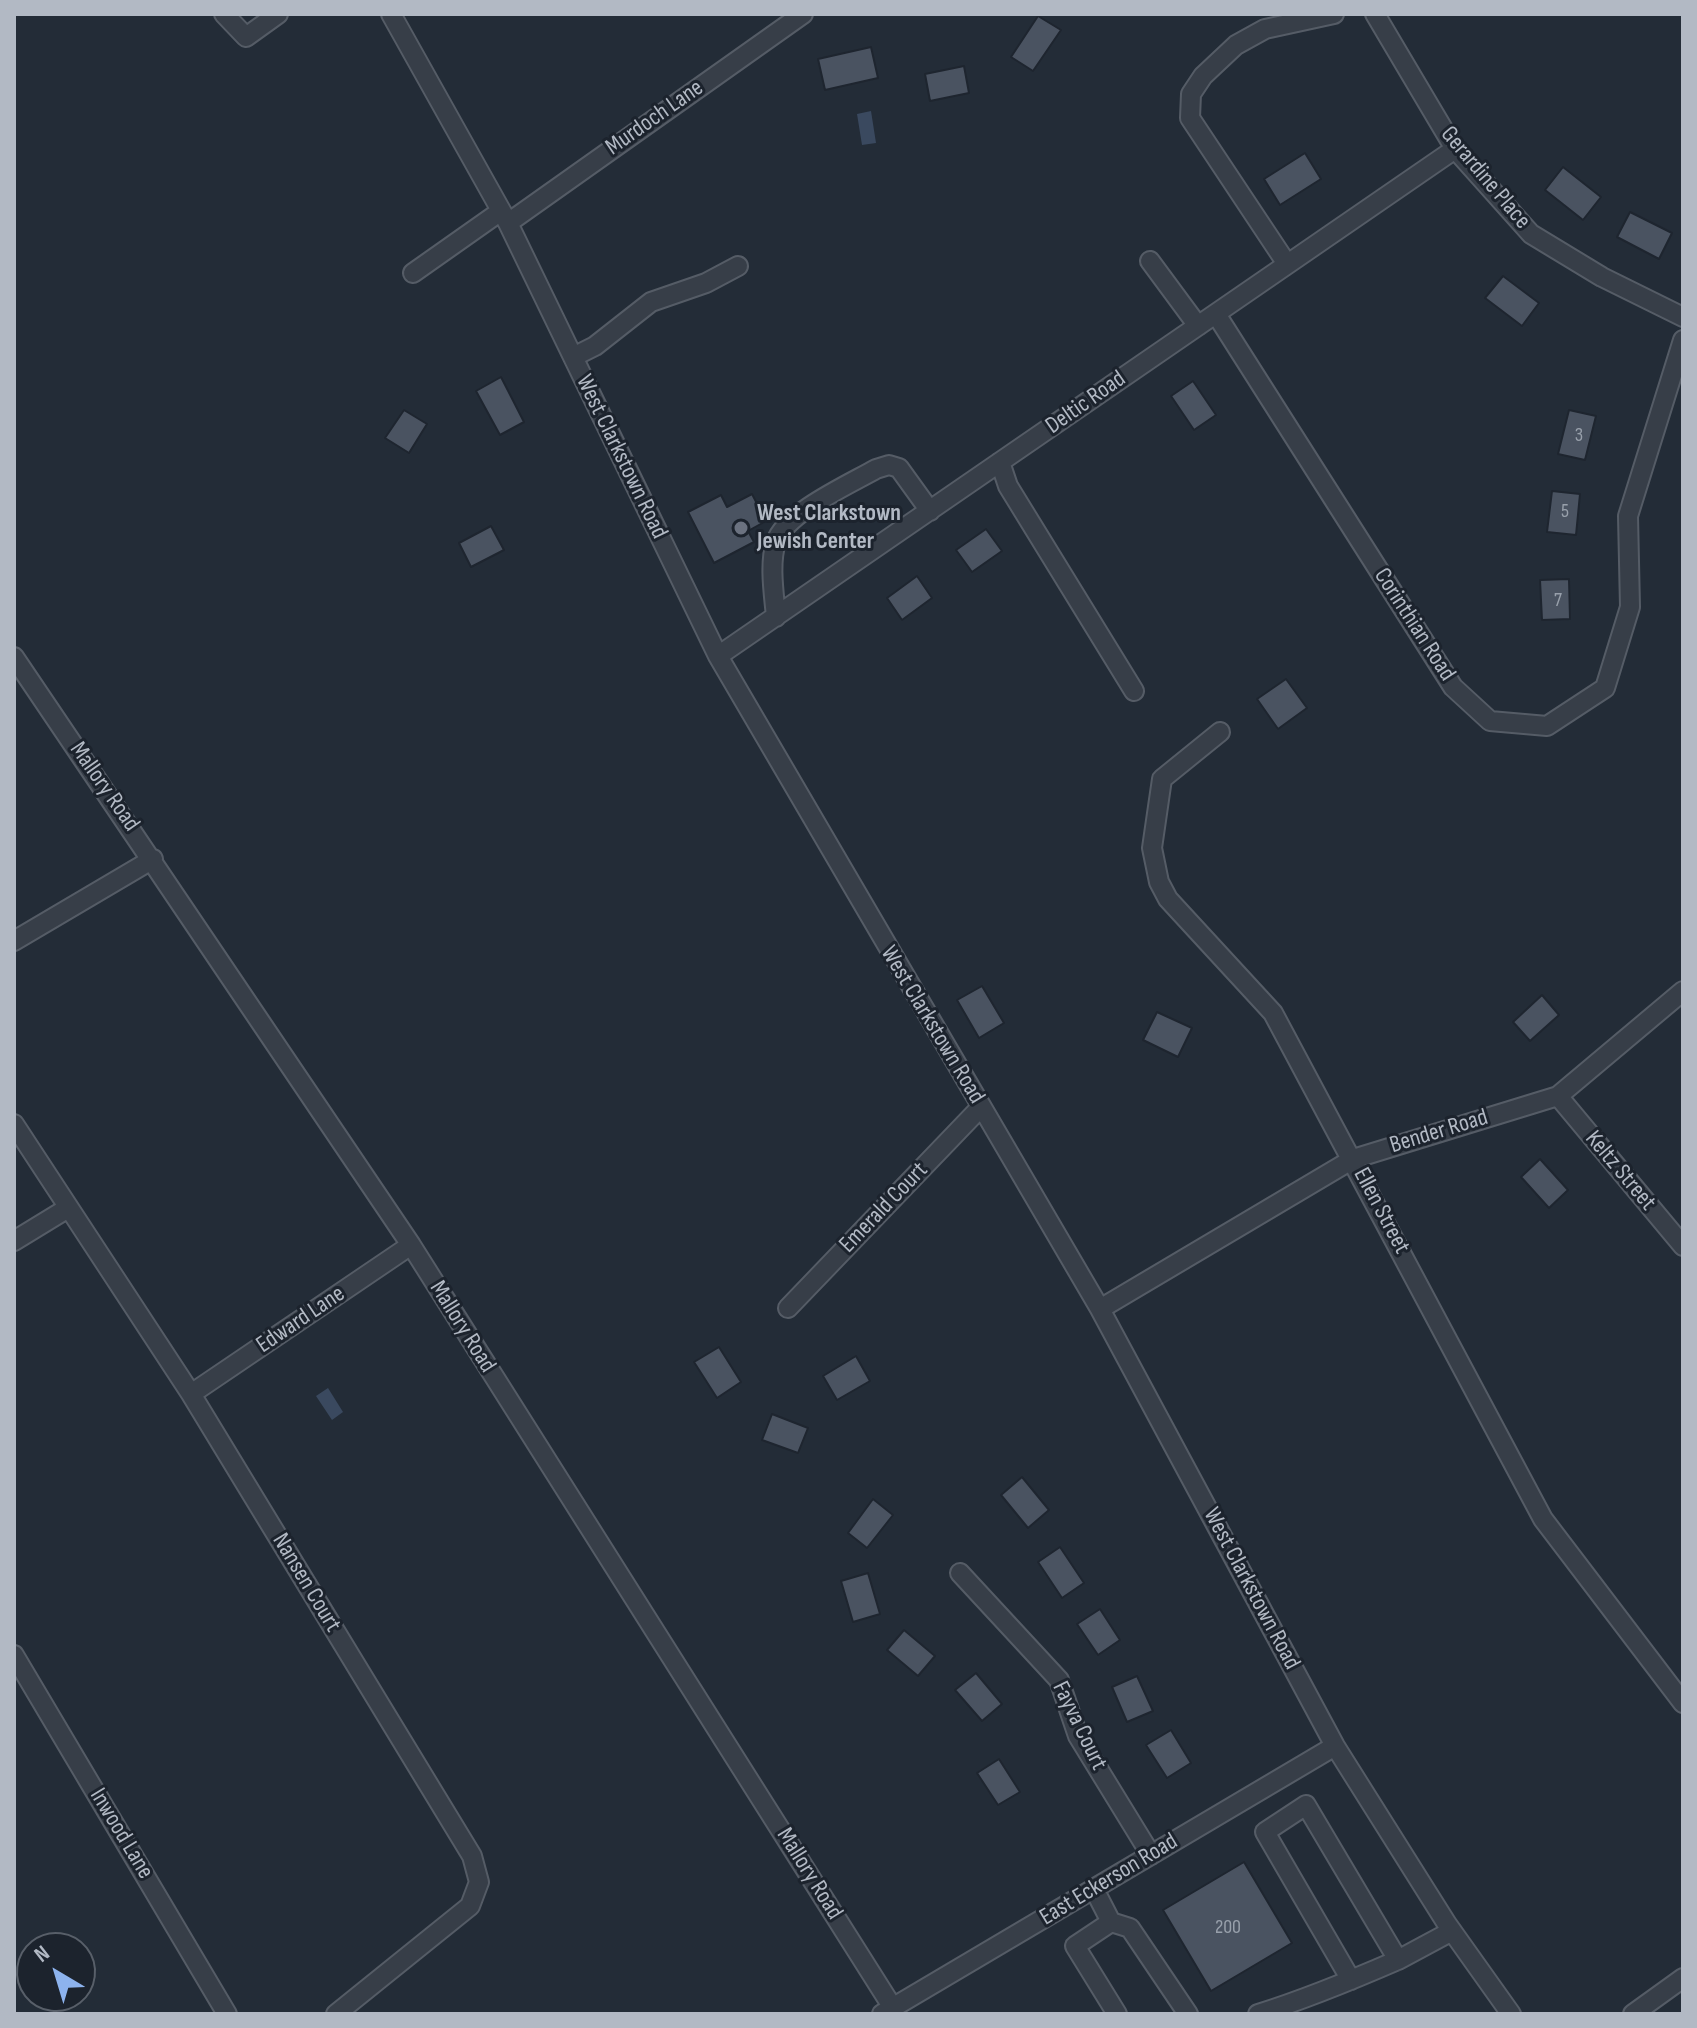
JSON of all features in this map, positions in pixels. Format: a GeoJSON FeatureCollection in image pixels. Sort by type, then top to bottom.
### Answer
{"type":"FeatureCollection","features":[{"type":"Feature","properties":{"kind":"street"},"geometry":{"type":"LineString","coordinates":[[224,14],[246,37],[278,14]]}},
{"type":"Feature","properties":{"kind":"street","name":"West Clarkstown Road"},"geometry":{"type":"LineString","coordinates":[[391,14],[504,217],[718,656],[1100,1309],[1335,1746],[1452,1931],[1511,2014]]}},
{"type":"Feature","properties":{"kind":"street","name":"Murdoch Lane"},"geometry":{"type":"LineString","coordinates":[[413,273],[504,217],[803,14]]}},
{"type":"Feature","properties":{"kind":"street"},"geometry":{"type":"LineString","coordinates":[[1287,264],[1190,118],[1191,94],[1203,76],[1236,45],[1265,29],[1334,14]]}},
{"type":"Feature","properties":{"kind":"street","name":"Gerardine Place"},"geometry":{"type":"LineString","coordinates":[[1375,14],[1455,149],[1531,234],[1602,277],[1683,317]]}},
{"type":"Feature","properties":{"kind":"street","name":"Deltic Road"},"geometry":{"type":"LineString","coordinates":[[718,656],[1455,149]]}},
{"type":"Feature","properties":{"kind":"street"},"geometry":{"type":"LineString","coordinates":[[1150,261],[1198,326]]}},
{"type":"Feature","properties":{"kind":"street"},"geometry":{"type":"LineString","coordinates":[[573,357],[595,346],[651,302],[706,283],[738,266]]}},
{"type":"Feature","properties":{"kind":"street","name":"Corinthian Road"},"geometry":{"type":"LineString","coordinates":[[1216,314],[1453,687],[1490,721],[1547,726],[1605,688],[1630,607],[1628,516],[1683,340]]}},
{"type":"Feature","properties":{"kind":"street"},"geometry":{"type":"LineString","coordinates":[[1000,462],[1008,486],[1134,691]]}},
{"type":"Feature","properties":{"kind":"street"},"geometry":{"type":"LineString","coordinates":[[776,617],[776,542],[784,529],[802,513],[876,469],[889,465],[899,468],[930,511]]}},
{"type":"Feature","properties":{"kind":"street","name":"Mallory Road"},"geometry":{"type":"LineString","coordinates":[[14,657],[20,678],[153,859],[411,1245],[888,2011]]}},
{"type":"Feature","properties":{"kind":"street","name":"Ellen Street"},"geometry":{"type":"LineString","coordinates":[[1220,732],[1162,779],[1152,848],[1159,882],[1183,917],[1273,1013],[1543,1519],[1683,1703]]}},
{"type":"Feature","properties":{"kind":"street"},"geometry":{"type":"LineString","coordinates":[[14,941],[153,859]]}},
{"type":"Feature","properties":{"kind":"street","name":"Bender Road"},"geometry":{"type":"LineString","coordinates":[[1100,1309],[1353,1159],[1558,1096],[1683,991]]}},
{"type":"Feature","properties":{"kind":"street","name":"Keltz Street"},"geometry":{"type":"LineString","coordinates":[[1558,1096],[1683,1246]]}},
{"type":"Feature","properties":{"kind":"street","name":"Emerald Court"},"geometry":{"type":"LineString","coordinates":[[788,1308],[981,1107]]}},
{"type":"Feature","properties":{"kind":"street","name":"Nansen Court"},"geometry":{"type":"LineString","coordinates":[[14,1124],[191,1394],[472,1856],[479,1882],[470,1906],[336,2014]]}},
{"type":"Feature","properties":{"kind":"street"},"geometry":{"type":"LineString","coordinates":[[14,1241],[68,1208]]}},
{"type":"Feature","properties":{"kind":"street","name":"Edward Lane"},"geometry":{"type":"LineString","coordinates":[[191,1394],[411,1245]]}},
{"type":"Feature","properties":{"kind":"street","name":"Fayva Court"},"geometry":{"type":"LineString","coordinates":[[960,1573],[1059,1680],[1078,1736],[1151,1855]]}},
{"type":"Feature","properties":{"kind":"street","name":"Inwood Lane"},"geometry":{"type":"LineString","coordinates":[[14,1655],[227,2014]]}},
{"type":"Feature","properties":{"kind":"street","name":"East Eckerson Road"},"geometry":{"type":"LineString","coordinates":[[888,2011],[1335,1746]]}},
{"type":"Feature","properties":{"kind":"street"},"geometry":{"type":"LineString","coordinates":[[1351,1980],[1265,1832],[1306,1805],[1398,1960]]}},
{"type":"Feature","properties":{"kind":"street"},"geometry":{"type":"LineString","coordinates":[[1094,1889],[1111,1922],[1130,1928],[1188,2014]]}},
{"type":"Feature","properties":{"kind":"street"},"geometry":{"type":"LineString","coordinates":[[1111,1922],[1075,1946],[1117,2014]]}},
{"type":"Feature","properties":{"kind":"street"},"geometry":{"type":"LineString","coordinates":[[1258,2014],[1398,1960],[1452,1931]]}},
{"type":"Feature","properties":{"kind":"street"},"geometry":{"type":"LineString","coordinates":[[1633,2014],[1683,1978]]}},
{"type":"Feature","properties":{"kind":"water"},"geometry":{"type":"Polygon","coordinates":[[[871,111],[876,143],[862,145],[857,114],[871,111]]]}},
{"type":"Feature","properties":{"kind":"water"},"geometry":{"type":"Polygon","coordinates":[[[328,1388],[343,1412],[332,1420],[316,1396],[328,1388]]]}},
{"type":"Feature","properties":{"kind":"building"},"geometry":{"type":"Polygon","coordinates":[[[1038,16],[1061,30],[1033,71],[1011,57],[1038,16]]]}},
{"type":"Feature","properties":{"kind":"building"},"geometry":{"type":"Polygon","coordinates":[[[871,47],[878,78],[825,90],[818,59],[871,47]]]}},
{"type":"Feature","properties":{"kind":"building"},"geometry":{"type":"Polygon","coordinates":[[[964,66],[969,93],[930,101],[925,74],[964,66]]]}},
{"type":"Feature","properties":{"kind":"building"},"geometry":{"type":"Polygon","coordinates":[[[1305,153],[1321,179],[1280,205],[1264,179],[1305,153]]]}},
{"type":"Feature","properties":{"kind":"building"},"geometry":{"type":"Polygon","coordinates":[[[1563,167],[1601,197],[1583,220],[1545,190],[1563,167]]]}},
{"type":"Feature","properties":{"kind":"building"},"geometry":{"type":"Polygon","coordinates":[[[1630,212],[1672,233],[1659,259],[1617,237],[1630,212]]]}},
{"type":"Feature","properties":{"kind":"building"},"geometry":{"type":"Polygon","coordinates":[[[1503,276],[1539,303],[1522,326],[1485,298],[1503,276]]]}},
{"type":"Feature","properties":{"kind":"building"},"geometry":{"type":"Polygon","coordinates":[[[501,377],[524,422],[500,435],[476,391],[501,377]]]}},
{"type":"Feature","properties":{"kind":"building"},"geometry":{"type":"Polygon","coordinates":[[[1193,381],[1216,415],[1194,430],[1171,396],[1193,381]]]}},
{"type":"Feature","properties":{"kind":"building"},"geometry":{"type":"Polygon","coordinates":[[[404,410],[427,424],[409,453],[385,438],[404,410]]]}},
{"type":"Feature","properties":{"kind":"building"},"geometry":{"type":"Polygon","coordinates":[[[1569,410],[1596,416],[1585,460],[1558,454],[1569,410]]]}},
{"type":"Feature","properties":{"kind":"building"},"geometry":{"type":"Polygon","coordinates":[[[1552,491],[1580,494],[1576,535],[1547,532],[1552,491]]]}},
{"type":"Feature","properties":{"kind":"building"},"geometry":{"type":"Polygon","coordinates":[[[752,494],[766,521],[748,531],[754,542],[714,563],[688,512],[721,495],[727,507],[752,494]]]}},
{"type":"Feature","properties":{"kind":"building"},"geometry":{"type":"Polygon","coordinates":[[[491,526],[504,550],[471,567],[459,543],[491,526]]]}},
{"type":"Feature","properties":{"kind":"building"},"geometry":{"type":"Polygon","coordinates":[[[986,529],[1002,551],[972,572],[956,550],[986,529]]]}},
{"type":"Feature","properties":{"kind":"building"},"geometry":{"type":"Polygon","coordinates":[[[917,576],[932,598],[902,620],[887,598],[917,576]]]}},
{"type":"Feature","properties":{"kind":"building"},"geometry":{"type":"Polygon","coordinates":[[[1569,579],[1570,619],[1542,620],[1540,580],[1569,579]]]}},
{"type":"Feature","properties":{"kind":"building"},"geometry":{"type":"Polygon","coordinates":[[[1286,679],[1307,708],[1278,729],[1257,699],[1286,679]]]}},
{"type":"Feature","properties":{"kind":"building"},"geometry":{"type":"Polygon","coordinates":[[[982,986],[1004,1023],[979,1038],[957,1000],[982,986]]]}},
{"type":"Feature","properties":{"kind":"building"},"geometry":{"type":"Polygon","coordinates":[[[1542,995],[1559,1015],[1530,1041],[1513,1022],[1542,995]]]}},
{"type":"Feature","properties":{"kind":"building"},"geometry":{"type":"Polygon","coordinates":[[[1157,1012],[1192,1028],[1178,1057],[1143,1040],[1157,1012]]]}},
{"type":"Feature","properties":{"kind":"building"},"geometry":{"type":"Polygon","coordinates":[[[1540,1159],[1568,1190],[1549,1208],[1521,1177],[1540,1159]]]}},
{"type":"Feature","properties":{"kind":"building"},"geometry":{"type":"Polygon","coordinates":[[[719,1347],[741,1382],[717,1398],[694,1362],[719,1347]]]}},
{"type":"Feature","properties":{"kind":"building"},"geometry":{"type":"Polygon","coordinates":[[[856,1356],[870,1381],[837,1400],[823,1376],[856,1356]]]}},
{"type":"Feature","properties":{"kind":"building"},"geometry":{"type":"Polygon","coordinates":[[[772,1414],[808,1428],[798,1453],[762,1440],[772,1414]]]}},
{"type":"Feature","properties":{"kind":"building"},"geometry":{"type":"Polygon","coordinates":[[[1022,1477],[1049,1510],[1028,1528],[1001,1495],[1022,1477]]]}},
{"type":"Feature","properties":{"kind":"building"},"geometry":{"type":"Polygon","coordinates":[[[873,1499],[893,1515],[867,1548],[848,1533],[873,1499]]]}},
{"type":"Feature","properties":{"kind":"building"},"geometry":{"type":"Polygon","coordinates":[[[1060,1547],[1084,1583],[1062,1598],[1038,1562],[1060,1547]]]}},
{"type":"Feature","properties":{"kind":"building"},"geometry":{"type":"Polygon","coordinates":[[[868,1573],[880,1614],[853,1622],[841,1581],[868,1573]]]}},
{"type":"Feature","properties":{"kind":"building"},"geometry":{"type":"Polygon","coordinates":[[[1100,1609],[1120,1640],[1098,1655],[1077,1624],[1100,1609]]]}},
{"type":"Feature","properties":{"kind":"building"},"geometry":{"type":"Polygon","coordinates":[[[904,1630],[935,1656],[918,1676],[887,1650],[904,1630]]]}},
{"type":"Feature","properties":{"kind":"building"},"geometry":{"type":"Polygon","coordinates":[[[976,1673],[1002,1704],[982,1721],[955,1690],[976,1673]]]}},
{"type":"Feature","properties":{"kind":"building"},"geometry":{"type":"Polygon","coordinates":[[[1137,1676],[1153,1711],[1127,1722],[1112,1687],[1137,1676]]]}},
{"type":"Feature","properties":{"kind":"building"},"geometry":{"type":"Polygon","coordinates":[[[1171,1730],[1191,1763],[1167,1778],[1146,1745],[1171,1730]]]}},
{"type":"Feature","properties":{"kind":"building"},"geometry":{"type":"Polygon","coordinates":[[[999,1759],[1020,1792],[998,1805],[977,1773],[999,1759]]]}},
{"type":"Feature","properties":{"kind":"building"},"geometry":{"type":"Polygon","coordinates":[[[1244,1862],[1292,1943],[1211,1991],[1163,1910],[1244,1862]]]}},
{"type":"Feature","properties":{"kind":"place","name":"West Clarkstown Jewish Center"},"geometry":{"type":"Point","coordinates":[741,528]}}]}
